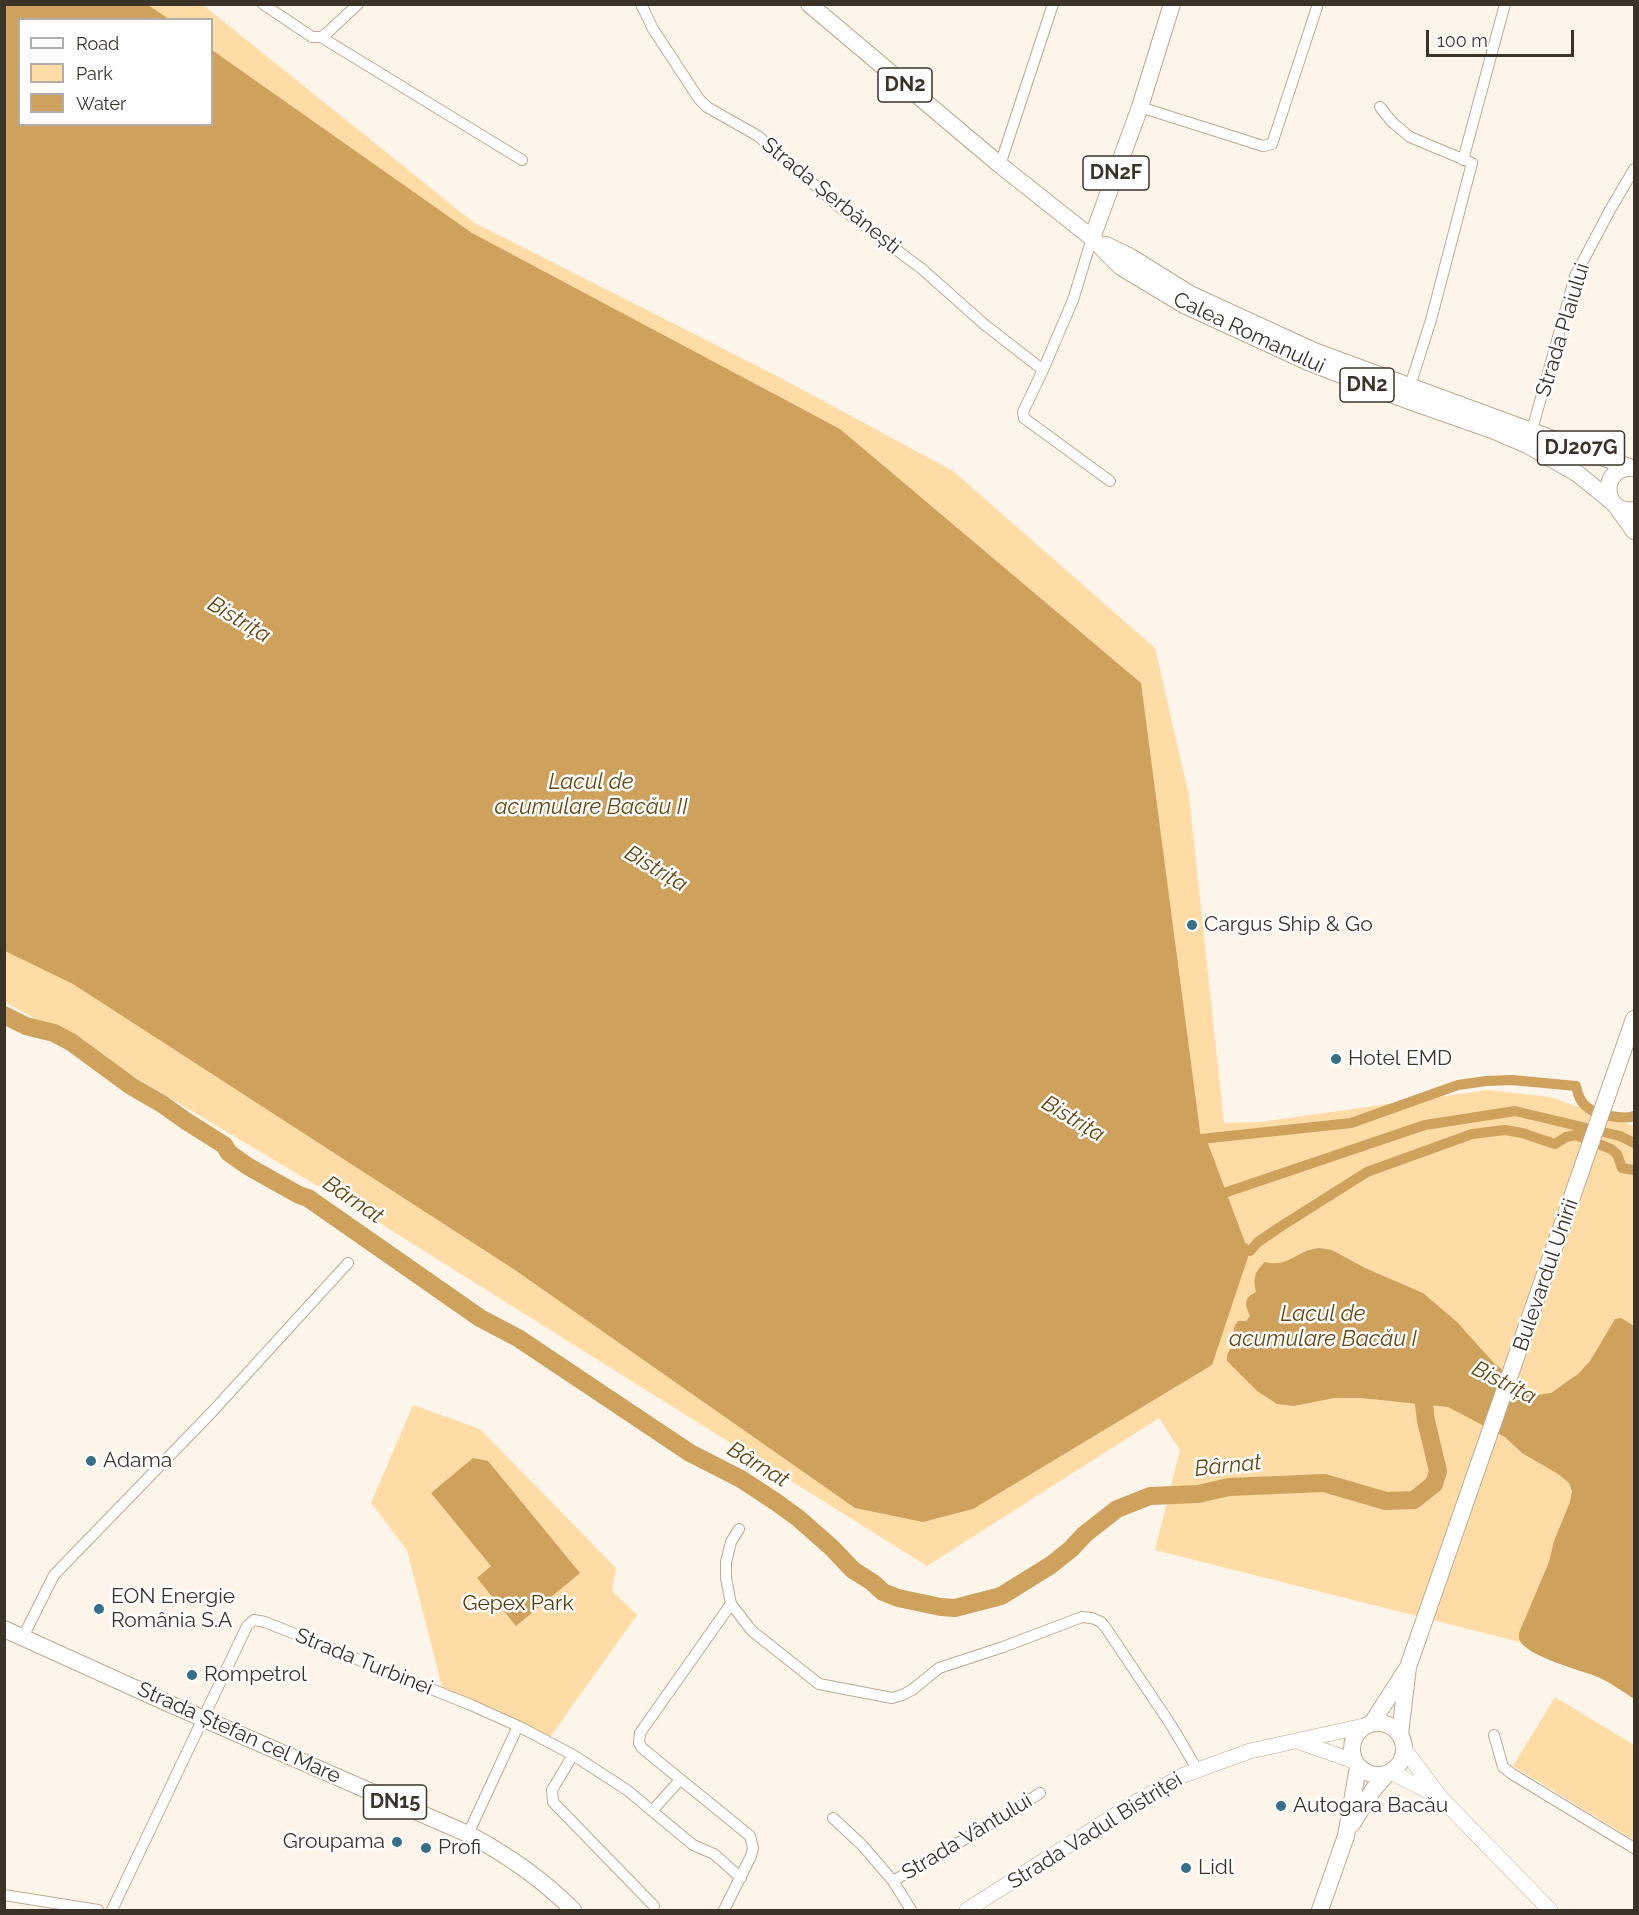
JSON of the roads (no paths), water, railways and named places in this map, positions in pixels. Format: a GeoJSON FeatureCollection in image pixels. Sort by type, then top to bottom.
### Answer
{"type":"FeatureCollection","features":[{"type":"Feature","properties":{"kind":"main road","name":"Calea Romanului"},"geometry":{"type":"LineString","coordinates":[[809,4],[1000,165],[1092,238],[1121,267],[1184,305],[1308,362],[1412,402],[1492,430],[1530,438],[1632,468]]}},
{"type":"Feature","properties":{"kind":"main road","name":"DN2F"},"geometry":{"type":"LineString","coordinates":[[1092,238],[1140,107],[1172,4]]}},
{"type":"Feature","properties":{"kind":"main road","name":"Calea Romanului"},"geometry":{"type":"LineString","coordinates":[[1092,238],[1129,256],[1190,294],[1314,351],[1410,386],[1530,438],[1614,503],[1635,531]]}},
{"type":"Feature","properties":{"kind":"main road"},"geometry":{"type":"LineString","coordinates":[[1632,468],[1616,473],[1611,479],[1609,494],[1614,503],[1623,510],[1635,510]]}},
{"type":"Feature","properties":{"kind":"main road","name":"Bulevardul Unirii"},"geometry":{"type":"LineString","coordinates":[[1402,1741],[1408,1667],[1635,1019]]}},
{"type":"Feature","properties":{"kind":"main road","name":"Strada Ștefan cel Mare"},"geometry":{"type":"LineString","coordinates":[[4,1629],[468,1834],[527,1871],[573,1911]]}},
{"type":"Feature","properties":{"kind":"main road","name":"Bulevardul Unirii"},"geometry":{"type":"LineString","coordinates":[[1368,1724],[1408,1667]]}},
{"type":"Feature","properties":{"kind":"main road"},"geometry":{"type":"LineString","coordinates":[[1320,1911],[1346,1836],[1356,1764],[1352,1753],[1354,1738],[1368,1724],[1382,1723],[1392,1726],[1441,1798],[1550,1911]]}},
{"type":"Feature","properties":{"kind":"main road","name":"Strada Vadul Bistriței"},"geometry":{"type":"LineString","coordinates":[[967,1911],[1131,1805],[1197,1769],[1250,1751],[1368,1724]]}},
{"type":"Feature","properties":{"kind":"main road"},"geometry":{"type":"LineString","coordinates":[[1297,1741],[1356,1764],[1367,1773],[1377,1775],[1389,1773],[1441,1798]]}},
{"type":"Feature","properties":{"kind":"main road"},"geometry":{"type":"LineString","coordinates":[[1346,1836],[1373,1790],[1403,1758],[1402,1741]]}},
{"type":"Feature","properties":{"kind":"street"},"geometry":{"type":"LineString","coordinates":[[263,4],[312,37],[321,37],[522,160]]}},
{"type":"Feature","properties":{"kind":"street"},"geometry":{"type":"LineString","coordinates":[[321,37],[358,4]]}},
{"type":"Feature","properties":{"kind":"street","name":"Strada Șerbănești"},"geometry":{"type":"LineString","coordinates":[[640,4],[653,29],[699,99],[758,136],[842,209],[922,269],[985,325],[1043,370]]}},
{"type":"Feature","properties":{"kind":"street"},"geometry":{"type":"LineString","coordinates":[[1000,165],[1053,4]]}},
{"type":"Feature","properties":{"kind":"street"},"geometry":{"type":"LineString","coordinates":[[1140,107],[1263,146],[1272,144],[1318,4]]}},
{"type":"Feature","properties":{"kind":"street"},"geometry":{"type":"LineString","coordinates":[[1463,160],[1505,4]]}},
{"type":"Feature","properties":{"kind":"street"},"geometry":{"type":"LineString","coordinates":[[1380,107],[1392,122],[1410,137],[1472,163],[1431,320],[1410,386]]}},
{"type":"Feature","properties":{"kind":"street","name":"Strada Plaiului"},"geometry":{"type":"LineString","coordinates":[[1530,438],[1575,276],[1635,169]]}},
{"type":"Feature","properties":{"kind":"street"},"geometry":{"type":"LineString","coordinates":[[1092,238],[1073,300],[1023,412],[1024,418],[1110,481]]}},
{"type":"Feature","properties":{"kind":"street"},"geometry":{"type":"LineString","coordinates":[[23,1637],[54,1575],[212,1412],[348,1263]]}},
{"type":"Feature","properties":{"kind":"street"},"geometry":{"type":"LineString","coordinates":[[740,1529],[731,1542],[726,1562],[726,1578],[731,1604],[752,1631],[819,1684],[892,1698],[902,1695],[939,1668],[1082,1617],[1092,1618],[1101,1622],[1148,1689],[1197,1769]]}},
{"type":"Feature","properties":{"kind":"street"},"geometry":{"type":"LineString","coordinates":[[724,1911],[753,1848],[750,1836],[680,1780],[639,1743],[640,1733],[731,1604]]}},
{"type":"Feature","properties":{"kind":"street","name":"Strada Turbinei"},"geometry":{"type":"LineString","coordinates":[[202,1718],[248,1626],[254,1620],[266,1622],[471,1705],[518,1726],[573,1755],[627,1790],[693,1845],[714,1854],[741,1878]]}},
{"type":"Feature","properties":{"kind":"street"},"geometry":{"type":"LineString","coordinates":[[112,1911],[202,1718]]}},
{"type":"Feature","properties":{"kind":"street"},"geometry":{"type":"LineString","coordinates":[[468,1834],[518,1726]]}},
{"type":"Feature","properties":{"kind":"street"},"geometry":{"type":"LineString","coordinates":[[1494,1735],[1503,1767],[1635,1848]]}},
{"type":"Feature","properties":{"kind":"street"},"geometry":{"type":"LineString","coordinates":[[573,1755],[552,1790],[554,1802],[654,1906]]}},
{"type":"Feature","properties":{"kind":"street"},"geometry":{"type":"LineString","coordinates":[[652,1811],[680,1780]]}},
{"type":"Feature","properties":{"kind":"street","name":"Strada Vântului"},"geometry":{"type":"LineString","coordinates":[[893,1881],[1040,1793]]}},
{"type":"Feature","properties":{"kind":"street","name":"Strada Vântului"},"geometry":{"type":"LineString","coordinates":[[833,1818],[862,1845],[893,1881],[911,1911]]}},
{"type":"Feature","properties":{"kind":"street"},"geometry":{"type":"LineString","coordinates":[[4,1895],[98,1911]]}},
{"type":"Feature","properties":{"kind":"water","name":"Lacul de acumulare Bacău II"},"geometry":{"type":"Polygon","coordinates":[[[5,4],[148,5],[168,18],[18,18],[18,126],[213,126],[213,51],[472,233],[840,429],[1141,683],[1201,1139],[1240,1246],[1250,1251],[1212,1365],[973,1509],[923,1522],[855,1508],[515,1270],[73,984],[5,951],[5,4]]]}},
{"type":"Feature","properties":{"kind":"water","name":"Lacul de acumulare Bacău I"},"geometry":{"type":"Polygon","coordinates":[[[1311,1249],[1332,1250],[1365,1268],[1423,1293],[1457,1322],[1493,1362],[1525,1389],[1537,1395],[1551,1393],[1578,1374],[1590,1361],[1615,1319],[1621,1318],[1634,1326],[1634,1699],[1598,1677],[1533,1652],[1519,1639],[1520,1630],[1549,1562],[1554,1541],[1570,1502],[1572,1491],[1569,1483],[1522,1453],[1505,1437],[1448,1407],[1361,1398],[1334,1398],[1294,1406],[1277,1404],[1257,1391],[1227,1361],[1230,1349],[1236,1349],[1240,1343],[1233,1334],[1235,1325],[1238,1321],[1246,1321],[1250,1316],[1246,1302],[1256,1292],[1255,1276],[1261,1266],[1265,1262],[1287,1261],[1311,1249]]]}},
{"type":"Feature","properties":{"kind":"water"},"geometry":{"type":"Polygon","coordinates":[[[473,1458],[488,1461],[580,1573],[516,1626],[477,1578],[491,1566],[431,1493],[473,1458]]]}},
{"type":"Feature","properties":{"kind":"waterway","name":"Bârnat"},"geometry":{"type":"LineString","coordinates":[[4,1015],[26,1026],[54,1033],[71,1042],[131,1086],[224,1145],[229,1153],[249,1167],[308,1198],[480,1318],[518,1338],[690,1453],[741,1479],[776,1502],[831,1547],[853,1570],[883,1592],[898,1598],[955,1608],[1001,1596],[1051,1565],[1117,1509],[1150,1496],[1198,1494],[1229,1487],[1324,1483],[1386,1501],[1414,1500],[1434,1484],[1438,1471],[1426,1421],[1421,1380]]}},
{"type":"Feature","properties":{"kind":"waterway"},"geometry":{"type":"LineString","coordinates":[[1634,1116],[1617,1117],[1591,1110],[1581,1100],[1576,1086],[1512,1080],[1486,1081],[1458,1085],[1351,1123],[1201,1139],[1241,1246],[1250,1251],[1258,1242],[1280,1227],[1367,1172],[1472,1134],[1505,1130],[1555,1144],[1566,1137],[1576,1135],[1611,1149],[1617,1154],[1622,1168],[1634,1170]]}},
{"type":"Feature","properties":{"kind":"waterway"},"geometry":{"type":"LineString","coordinates":[[1215,1193],[1221,1194],[1425,1125],[1515,1111],[1620,1136],[1634,1143]]}},
{"type":"Feature","properties":{"kind":"place","name":"Cargus Ship & Go"},"geometry":{"type":"Point","coordinates":[1192,925]}},
{"type":"Feature","properties":{"kind":"place","name":"Hotel EMD"},"geometry":{"type":"Point","coordinates":[1336,1059]}},
{"type":"Feature","properties":{"kind":"place","name":"Adama"},"geometry":{"type":"Point","coordinates":[91,1461]}},
{"type":"Feature","properties":{"kind":"place","name":"EON Energie România S.A"},"geometry":{"type":"Point","coordinates":[99,1609]}},
{"type":"Feature","properties":{"kind":"place","name":"Rompetrol"},"geometry":{"type":"Point","coordinates":[192,1675]}},
{"type":"Feature","properties":{"kind":"place","name":"Autogara Bacău"},"geometry":{"type":"Point","coordinates":[1281,1806]}},
{"type":"Feature","properties":{"kind":"place","name":"Groupama"},"geometry":{"type":"Point","coordinates":[397,1842]}},
{"type":"Feature","properties":{"kind":"place","name":"Profi"},"geometry":{"type":"Point","coordinates":[426,1848]}},
{"type":"Feature","properties":{"kind":"place","name":"Lidl"},"geometry":{"type":"Point","coordinates":[1186,1868]}},
{"type":"Feature","properties":{"kind":"water label","name":"Bistrița"},"geometry":{"type":"Point","coordinates":[239,620]}},
{"type":"Feature","properties":{"kind":"water label","name":"Bistrița"},"geometry":{"type":"Point","coordinates":[656,869]}},
{"type":"Feature","properties":{"kind":"water label","name":"Bistrița"},"geometry":{"type":"Point","coordinates":[1073,1119]}},
{"type":"Feature","properties":{"kind":"water label","name":"Bistrița"},"geometry":{"type":"Point","coordinates":[1504,1383]}},
{"type":"Feature","properties":{"kind":"park label","name":"Gepex Park"},"geometry":{"type":"Point","coordinates":[518,1604]}}]}
